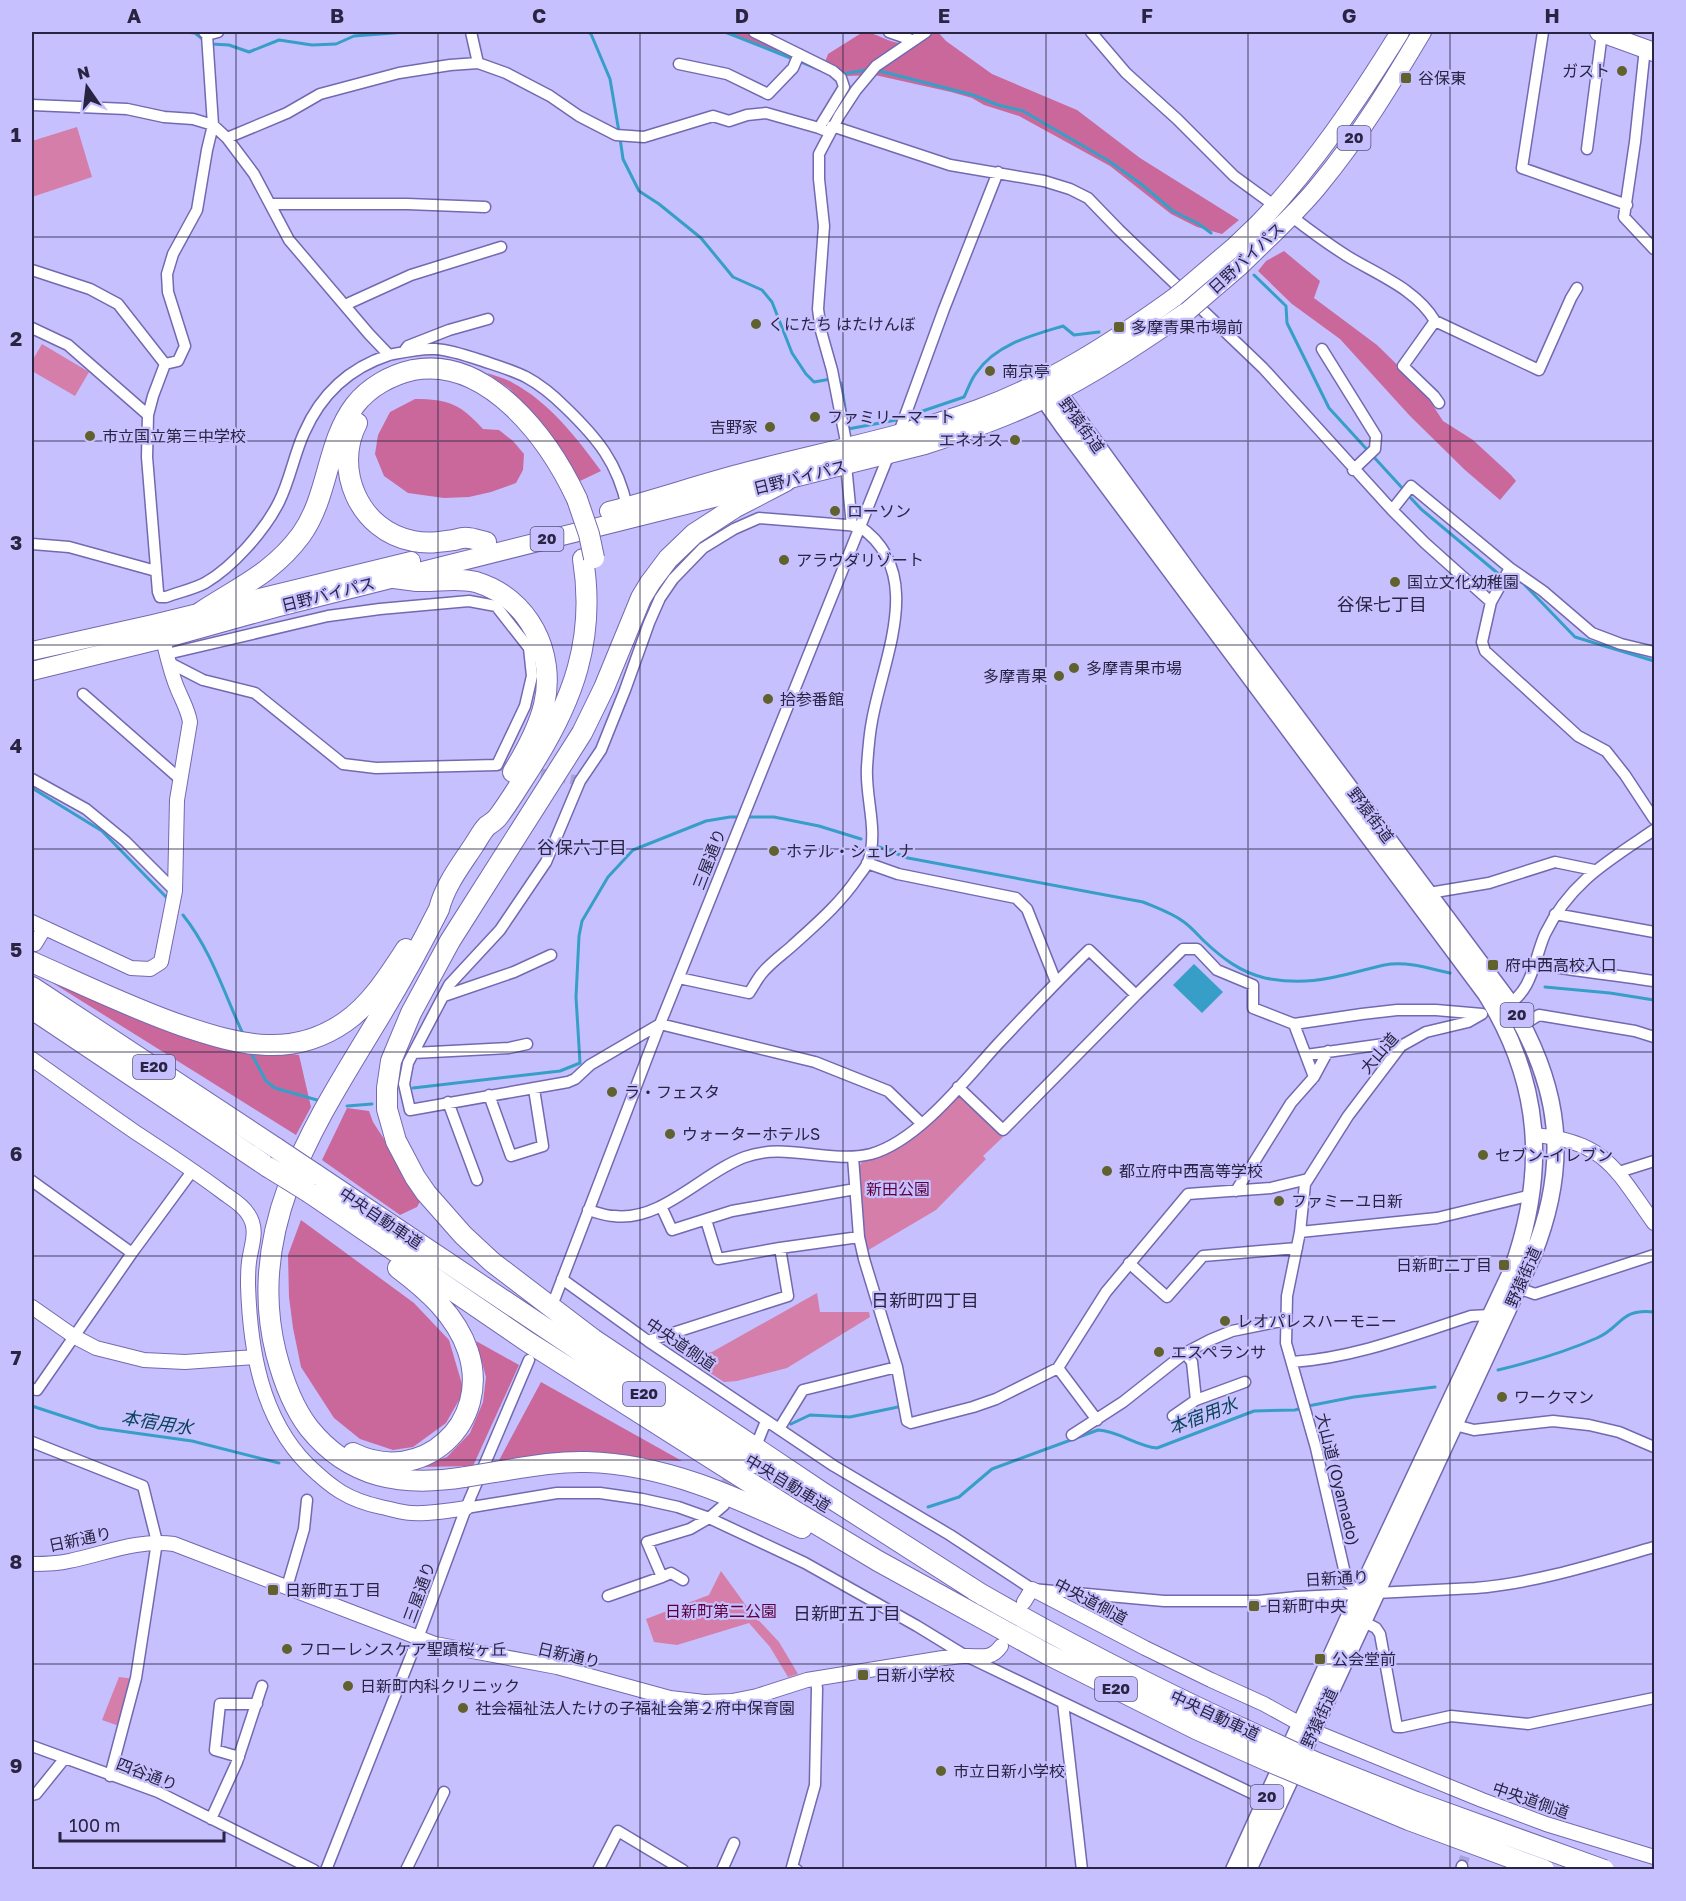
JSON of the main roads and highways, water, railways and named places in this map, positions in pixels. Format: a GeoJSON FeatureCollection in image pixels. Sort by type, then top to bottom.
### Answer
{"type":"FeatureCollection","features":[{"type":"Feature","properties":{"kind":"highway","name":"日野バイパス"},"geometry":{"type":"LineString","coordinates":[[32,671],[166,651],[275,608],[889,454],[964,432],[1051,395],[1125,354],[1189,310],[1239,267],[1266,229],[1275,206],[1332,137],[1400,32]]}},
{"type":"Feature","properties":{"kind":"highway","name":"日野バイパス"},"geometry":{"type":"LineString","coordinates":[[32,651],[153,624],[627,507],[746,471],[938,423],[1043,380],[1122,334],[1175,297],[1235,246],[1291,216],[1319,186],[1345,152],[1422,32]]}},
{"type":"Feature","properties":{"kind":"highway"},"geometry":{"type":"LineString","coordinates":[[1600,32],[1650,50]]}},
{"type":"Feature","properties":{"kind":"highway"},"geometry":{"type":"LineString","coordinates":[[201,612],[254,580],[281,559],[292,546],[311,518],[339,435],[351,411],[376,385],[404,372],[432,368],[454,372],[476,380],[501,397],[529,423],[551,452],[567,478],[572,501]]}},
{"type":"Feature","properties":{"kind":"highway"},"geometry":{"type":"LineString","coordinates":[[486,542],[468,538],[425,543],[398,537],[376,523],[358,502],[347,469],[348,450],[358,420],[378,397],[395,387],[423,380],[448,382],[475,393],[503,413],[531,442],[572,501],[589,534],[586,632],[571,693],[543,748],[496,819],[486,827],[442,896],[439,909],[401,981],[327,1104],[292,1175],[281,1204],[268,1269],[267,1298],[273,1342],[285,1383],[297,1410],[307,1425],[332,1451],[357,1468],[394,1479],[428,1481],[539,1465],[587,1462],[635,1467],[686,1479],[744,1500],[968,1611]]}},
{"type":"Feature","properties":{"kind":"highway"},"geometry":{"type":"LineString","coordinates":[[786,481],[708,524],[684,542],[668,559],[641,598],[604,688],[582,733],[450,941],[401,1033],[391,1061],[387,1082],[387,1108],[396,1141],[426,1193],[477,1249],[593,1339],[823,1493],[984,1596]]}},
{"type":"Feature","properties":{"kind":"highway"},"geometry":{"type":"LineString","coordinates":[[546,790],[562,741],[582,695],[594,654],[598,597],[589,558]]}},
{"type":"Feature","properties":{"kind":"highway"},"geometry":{"type":"LineString","coordinates":[[394,578],[419,581],[465,580],[493,589],[523,612],[532,624],[541,644],[547,679],[540,717],[523,754],[487,814],[486,827]]}},
{"type":"Feature","properties":{"kind":"highway"},"geometry":{"type":"LineString","coordinates":[[33,953],[169,1021],[236,1041],[280,1045],[301,1042],[332,1030],[357,1012],[398,962],[430,906],[442,896]]}},
{"type":"Feature","properties":{"kind":"highway"},"geometry":{"type":"LineString","coordinates":[[310,1193],[438,1302],[464,1341],[473,1374],[473,1390],[469,1404],[453,1435],[435,1450],[420,1458],[387,1463],[369,1460],[342,1447],[326,1433],[295,1385],[288,1364],[279,1317],[277,1277],[288,1217],[301,1179],[324,1130],[363,1062],[423,971],[450,941]]}},
{"type":"Feature","properties":{"kind":"highway","name":"中央自動車道"},"geometry":{"type":"LineString","coordinates":[[32,987],[620,1378],[770,1472],[984,1596],[1192,1706],[1271,1752],[1409,1820],[1544,1869]]}},
{"type":"Feature","properties":{"kind":"highway","name":"中央自動車道"},"geometry":{"type":"LineString","coordinates":[[32,1010],[310,1193],[528,1342],[793,1510],[968,1611],[1047,1654],[1185,1723],[1271,1752],[1315,1762],[1416,1802],[1604,1869]]}},
{"type":"Feature","properties":{"kind":"main road","name":"野猿街道"},"geometry":{"type":"LineString","coordinates":[[1043,380],[1051,395],[1496,1009],[1523,1025],[1544,1070],[1551,1103],[1555,1137],[1555,1170],[1549,1210],[1542,1232],[1364,1622],[1266,1800],[1234,1869]]}},
{"type":"Feature","properties":{"kind":"main road","name":"野猿街道"},"geometry":{"type":"LineString","coordinates":[[1051,395],[1193,578],[1429,893],[1496,1009],[1524,1079],[1533,1115],[1532,1195],[1520,1247],[1512,1270],[1360,1593],[1248,1869]]}},
{"type":"Feature","properties":{"kind":"water"},"geometry":{"type":"Polygon","coordinates":[[[1194,964],[1223,992],[1202,1013],[1173,985],[1194,964]]]}},
{"type":"Feature","properties":{"kind":"waterway"},"geometry":{"type":"LineString","coordinates":[[185,32],[195,33],[205,41]]}},
{"type":"Feature","properties":{"kind":"waterway"},"geometry":{"type":"LineString","coordinates":[[211,44],[229,45],[249,52],[279,40],[312,45],[336,44],[354,36],[406,32]]}},
{"type":"Feature","properties":{"kind":"waterway"},"geometry":{"type":"LineString","coordinates":[[588,32],[591,34],[610,79],[619,132]]}},
{"type":"Feature","properties":{"kind":"waterway"},"geometry":{"type":"LineString","coordinates":[[725,32],[793,59]]}},
{"type":"Feature","properties":{"kind":"waterway"},"geometry":{"type":"LineString","coordinates":[[799,61],[818,69]]}},
{"type":"Feature","properties":{"kind":"waterway"},"geometry":{"type":"LineString","coordinates":[[841,74],[867,70]]}},
{"type":"Feature","properties":{"kind":"waterway"},"geometry":{"type":"LineString","coordinates":[[876,70],[973,95],[998,105],[1023,111],[1109,161],[1173,211],[1211,233]]}},
{"type":"Feature","properties":{"kind":"waterway"},"geometry":{"type":"LineString","coordinates":[[620,138],[623,159],[639,191],[701,238],[733,277],[762,290],[772,302],[792,353],[806,374],[814,382],[831,379]]}},
{"type":"Feature","properties":{"kind":"waterway"},"geometry":{"type":"LineString","coordinates":[[1254,275],[1286,306],[1287,323],[1329,408],[1404,490]]}},
{"type":"Feature","properties":{"kind":"waterway"},"geometry":{"type":"LineString","coordinates":[[911,415],[964,397],[973,378],[985,362],[994,354],[1016,342],[1063,326],[1074,335],[1099,332]]}},
{"type":"Feature","properties":{"kind":"waterway"},"geometry":{"type":"LineString","coordinates":[[841,383],[846,414]]}},
{"type":"Feature","properties":{"kind":"waterway"},"geometry":{"type":"LineString","coordinates":[[848,426],[848,429],[896,420]]}},
{"type":"Feature","properties":{"kind":"waterway"},"geometry":{"type":"LineString","coordinates":[[1408,495],[1421,509],[1507,581],[1522,582],[1575,637],[1654,661]]}},
{"type":"Feature","properties":{"kind":"waterway"},"geometry":{"type":"LineString","coordinates":[[32,788],[102,831],[167,898]]}},
{"type":"Feature","properties":{"kind":"waterway"},"geometry":{"type":"LineString","coordinates":[[413,1088],[560,1071],[580,1063],[576,997],[579,936],[582,921],[608,877],[633,850],[706,821],[730,817],[774,817],[819,826],[861,839]]}},
{"type":"Feature","properties":{"kind":"waterway"},"geometry":{"type":"LineString","coordinates":[[879,847],[908,858],[1143,902],[1184,922],[1232,964],[1265,978],[1290,981],[1313,980],[1398,964],[1421,966],[1450,973]]}},
{"type":"Feature","properties":{"kind":"waterway"},"geometry":{"type":"LineString","coordinates":[[183,915],[202,943],[243,1034]]}},
{"type":"Feature","properties":{"kind":"waterway"},"geometry":{"type":"LineString","coordinates":[[1545,987],[1654,1000]]}},
{"type":"Feature","properties":{"kind":"waterway"},"geometry":{"type":"LineString","coordinates":[[250,1051],[266,1081],[275,1088],[317,1100]]}},
{"type":"Feature","properties":{"kind":"waterway"},"geometry":{"type":"LineString","coordinates":[[347,1106],[372,1104]]}},
{"type":"Feature","properties":{"kind":"waterway","name":"本宿用水"},"geometry":{"type":"LineString","coordinates":[[1498,1370],[1573,1348],[1597,1338],[1634,1313],[1654,1312]]}},
{"type":"Feature","properties":{"kind":"waterway","name":"本宿用水"},"geometry":{"type":"LineString","coordinates":[[1308,1406],[1354,1397],[1435,1387]]}},
{"type":"Feature","properties":{"kind":"waterway","name":"本宿用水"},"geometry":{"type":"LineString","coordinates":[[32,1406],[99,1428],[192,1441],[279,1463]]}},
{"type":"Feature","properties":{"kind":"waterway"},"geometry":{"type":"LineString","coordinates":[[791,1424],[810,1415],[850,1417],[898,1407]]}},
{"type":"Feature","properties":{"kind":"waterway","name":"本宿用水"},"geometry":{"type":"LineString","coordinates":[[928,1507],[959,1497],[992,1469],[1098,1430],[1157,1448],[1254,1411],[1302,1408]]}},
{"type":"Feature","properties":{"kind":"tunnel"},"geometry":{"type":"LineString","coordinates":[[497,765],[580,781]]}},
{"type":"Feature","properties":{"kind":"tunnel"},"geometry":{"type":"LineString","coordinates":[[715,1501],[735,1468]]}},
{"type":"Feature","properties":{"kind":"tunnel"},"geometry":{"type":"LineString","coordinates":[[1462,1866],[1470,1840]]}},
{"type":"Feature","properties":{"kind":"place","name":"ガスト"},"geometry":{"type":"Point","coordinates":[1622,71]}},
{"type":"Feature","properties":{"kind":"place","name":"谷保東"},"geometry":{"type":"Point","coordinates":[1406,78]}},
{"type":"Feature","properties":{"kind":"place","name":"くにたち はたけんぼ"},"geometry":{"type":"Point","coordinates":[756,324]}},
{"type":"Feature","properties":{"kind":"place","name":"多摩青果市場前"},"geometry":{"type":"Point","coordinates":[1119,327]}},
{"type":"Feature","properties":{"kind":"place","name":"南京亭"},"geometry":{"type":"Point","coordinates":[990,371]}},
{"type":"Feature","properties":{"kind":"place","name":"ファミリーマート"},"geometry":{"type":"Point","coordinates":[815,417]}},
{"type":"Feature","properties":{"kind":"place","name":"吉野家"},"geometry":{"type":"Point","coordinates":[770,427]}},
{"type":"Feature","properties":{"kind":"place","name":"市立国立第三中学校"},"geometry":{"type":"Point","coordinates":[90,436]}},
{"type":"Feature","properties":{"kind":"place","name":"エネオス"},"geometry":{"type":"Point","coordinates":[1015,440]}},
{"type":"Feature","properties":{"kind":"place","name":"ローソン"},"geometry":{"type":"Point","coordinates":[835,511]}},
{"type":"Feature","properties":{"kind":"place","name":"アラウダリゾート"},"geometry":{"type":"Point","coordinates":[784,560]}},
{"type":"Feature","properties":{"kind":"place","name":"国立文化幼稚園"},"geometry":{"type":"Point","coordinates":[1395,582]}},
{"type":"Feature","properties":{"kind":"place","name":"多摩青果市場"},"geometry":{"type":"Point","coordinates":[1074,668]}},
{"type":"Feature","properties":{"kind":"place","name":"多摩青果"},"geometry":{"type":"Point","coordinates":[1059,676]}},
{"type":"Feature","properties":{"kind":"place","name":"拾参番館"},"geometry":{"type":"Point","coordinates":[768,699]}},
{"type":"Feature","properties":{"kind":"place","name":"ホテル・シェレナ"},"geometry":{"type":"Point","coordinates":[774,851]}},
{"type":"Feature","properties":{"kind":"place","name":"府中西高校入口"},"geometry":{"type":"Point","coordinates":[1493,965]}},
{"type":"Feature","properties":{"kind":"place","name":"ラ・フェスタ"},"geometry":{"type":"Point","coordinates":[612,1092]}},
{"type":"Feature","properties":{"kind":"place","name":"ウォーターホテルS"},"geometry":{"type":"Point","coordinates":[670,1134]}},
{"type":"Feature","properties":{"kind":"place","name":"セブン-イレブン"},"geometry":{"type":"Point","coordinates":[1483,1155]}},
{"type":"Feature","properties":{"kind":"place","name":"都立府中西高等学校"},"geometry":{"type":"Point","coordinates":[1107,1171]}},
{"type":"Feature","properties":{"kind":"place","name":"ファミーユ日新"},"geometry":{"type":"Point","coordinates":[1279,1201]}},
{"type":"Feature","properties":{"kind":"place","name":"日新町二丁目"},"geometry":{"type":"Point","coordinates":[1504,1265]}},
{"type":"Feature","properties":{"kind":"place","name":"レオパレスハーモニー"},"geometry":{"type":"Point","coordinates":[1225,1321]}},
{"type":"Feature","properties":{"kind":"place","name":"エスペランサ"},"geometry":{"type":"Point","coordinates":[1159,1352]}},
{"type":"Feature","properties":{"kind":"place","name":"ワークマン"},"geometry":{"type":"Point","coordinates":[1502,1397]}},
{"type":"Feature","properties":{"kind":"place","name":"日新町五丁目"},"geometry":{"type":"Point","coordinates":[273,1590]}},
{"type":"Feature","properties":{"kind":"place","name":"日新町中央"},"geometry":{"type":"Point","coordinates":[1254,1606]}},
{"type":"Feature","properties":{"kind":"place","name":"フローレンスケア聖蹟桜ヶ丘"},"geometry":{"type":"Point","coordinates":[287,1649]}},
{"type":"Feature","properties":{"kind":"place","name":"公会堂前"},"geometry":{"type":"Point","coordinates":[1320,1659]}},
{"type":"Feature","properties":{"kind":"place","name":"日新小学校"},"geometry":{"type":"Point","coordinates":[863,1675]}},
{"type":"Feature","properties":{"kind":"place","name":"日新町内科クリニック"},"geometry":{"type":"Point","coordinates":[348,1686]}},
{"type":"Feature","properties":{"kind":"place","name":"社会福祉法人たけの子福祉会第２府中保育園"},"geometry":{"type":"Point","coordinates":[463,1708]}},
{"type":"Feature","properties":{"kind":"place","name":"市立日新小学校"},"geometry":{"type":"Point","coordinates":[941,1771]}},
{"type":"Feature","properties":{"kind":"district","name":"谷保七丁目"},"geometry":{"type":"Point","coordinates":[1382,605]}},
{"type":"Feature","properties":{"kind":"district","name":"谷保六丁目"},"geometry":{"type":"Point","coordinates":[582,848]}},
{"type":"Feature","properties":{"kind":"district","name":"日新町四丁目"},"geometry":{"type":"Point","coordinates":[925,1301]}},
{"type":"Feature","properties":{"kind":"district","name":"日新町五丁目"},"geometry":{"type":"Point","coordinates":[847,1614]}},
{"type":"Feature","properties":{"kind":"park label","name":"新田公園"},"geometry":{"type":"Point","coordinates":[898,1189]}},
{"type":"Feature","properties":{"kind":"park label","name":"日新町第二公園"},"geometry":{"type":"Point","coordinates":[721,1611]}}]}
